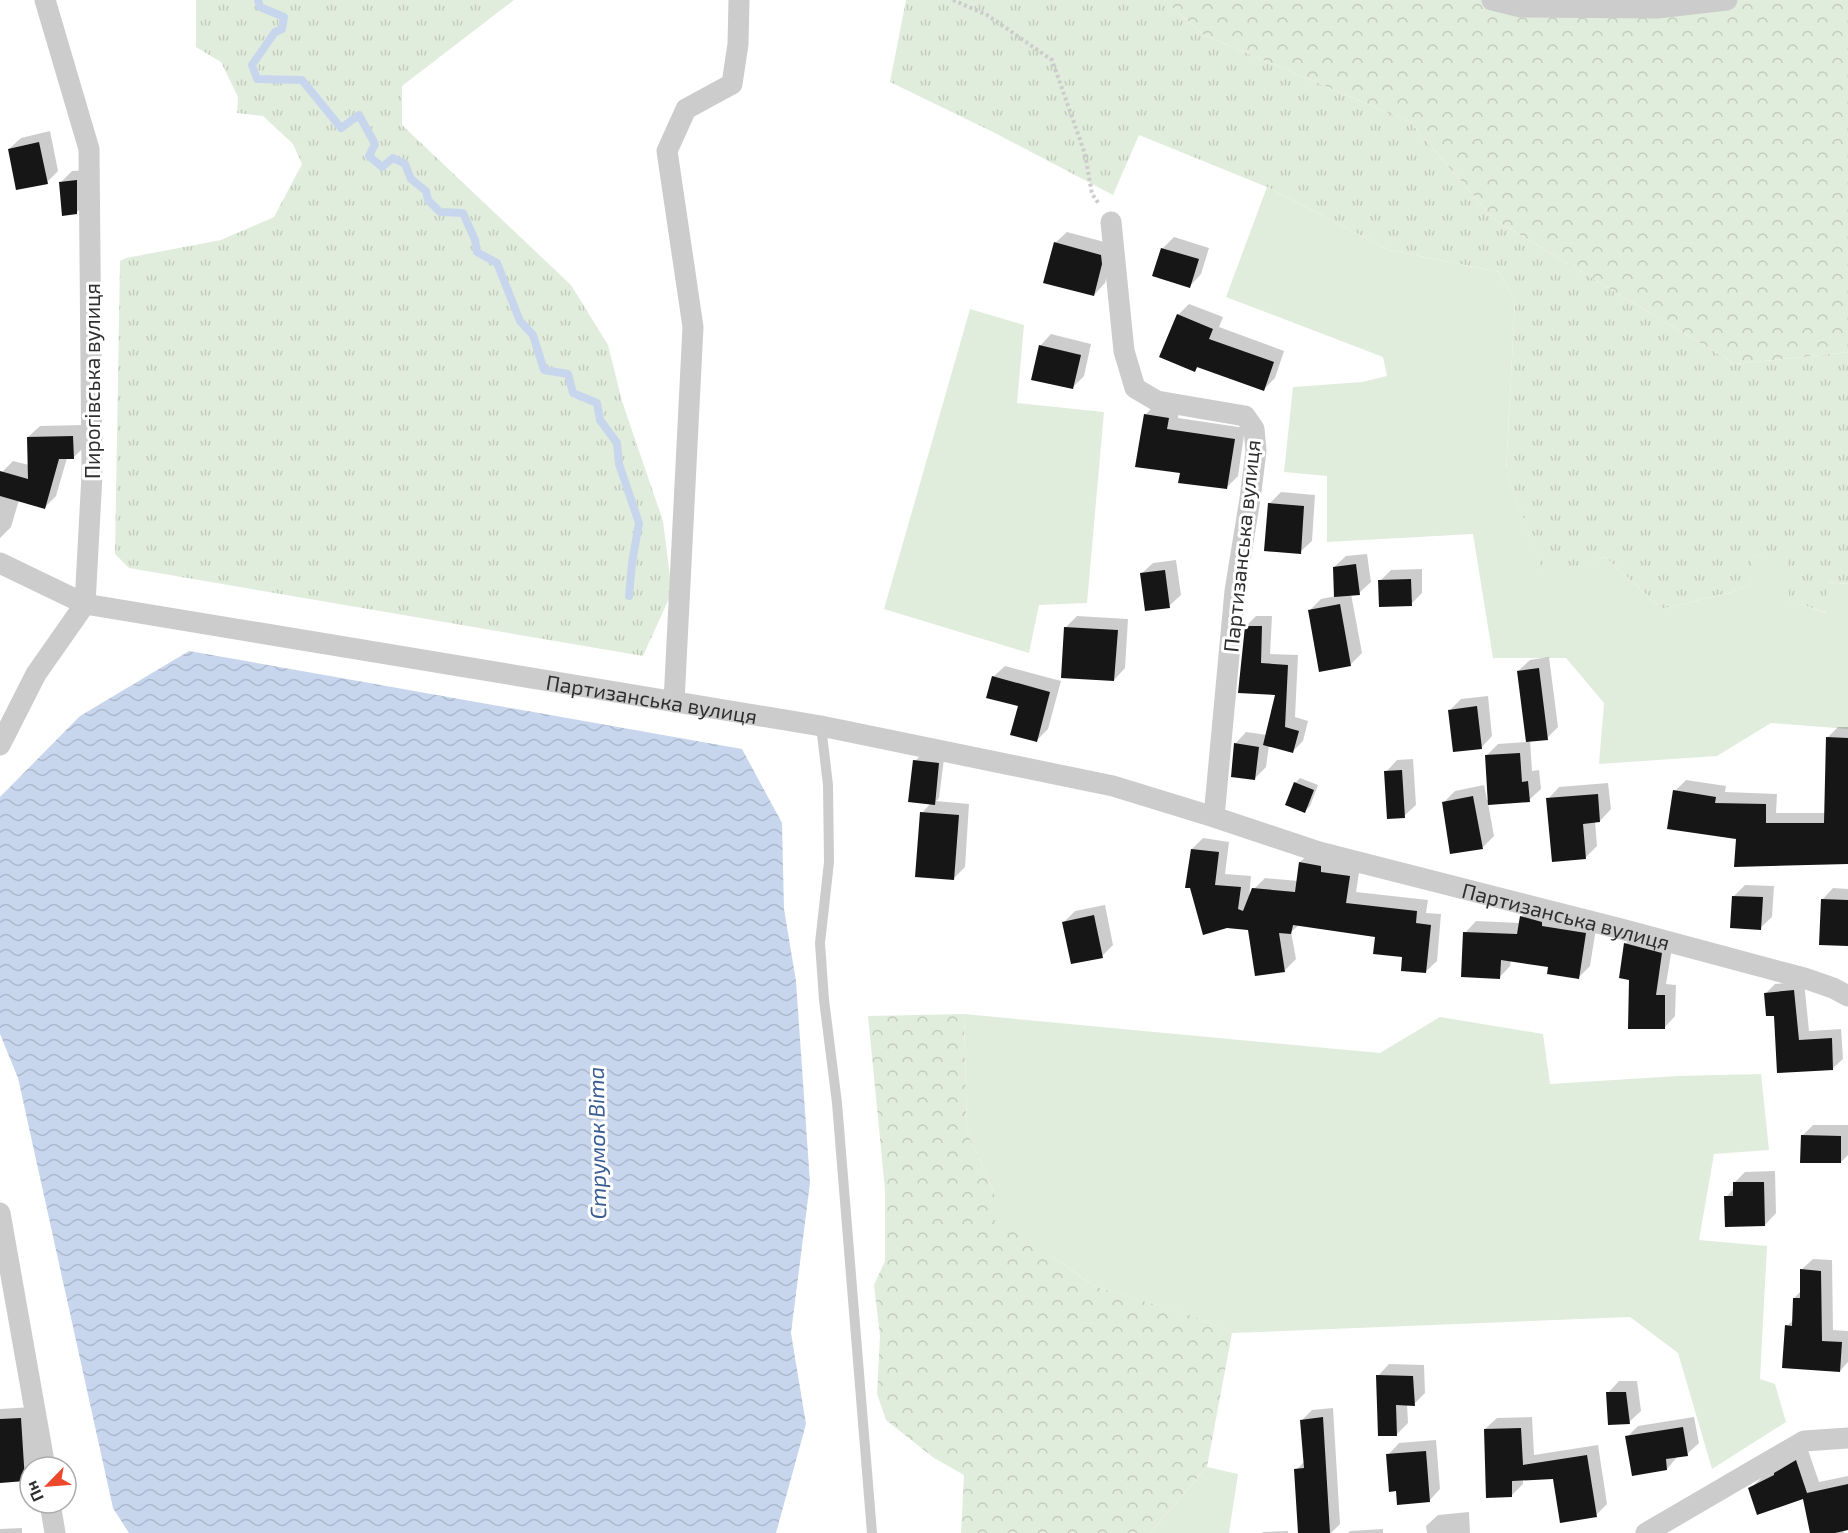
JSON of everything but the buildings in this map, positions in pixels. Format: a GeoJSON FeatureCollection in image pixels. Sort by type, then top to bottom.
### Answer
{"type":"FeatureCollection","features":[{"type":"Feature","properties":{"kind":"street","name":"Пирогівська вулиця"},"geometry":{"type":"LineString","coordinates":[[45,0],[89,149],[92,475],[85,604]]}},
{"type":"Feature","properties":{"kind":"street"},"geometry":{"type":"LineString","coordinates":[[674,702],[693,327],[667,151],[686,109],[732,84],[738,44],[739,0]]}},
{"type":"Feature","properties":{"kind":"street"},"geometry":{"type":"LineString","coordinates":[[1492,0],[1521,7],[1657,8],[1727,0]]}},
{"type":"Feature","properties":{"kind":"street","name":"Партизанська вулиця"},"geometry":{"type":"LineString","coordinates":[[1111,222],[1124,351],[1135,388],[1157,401],[1245,416],[1254,429],[1256,451],[1235,591],[1214,817]]}},
{"type":"Feature","properties":{"kind":"street","name":"Партизанська вулиця"},"geometry":{"type":"LineString","coordinates":[[0,563],[85,604],[821,726],[1113,786],[1319,852],[1792,975],[1833,988],[1848,996]]}},
{"type":"Feature","properties":{"kind":"street"},"geometry":{"type":"LineString","coordinates":[[0,744],[36,674],[85,604]]}},
{"type":"Feature","properties":{"kind":"street"},"geometry":{"type":"LineString","coordinates":[[0,1213],[43,1455]]}},
{"type":"Feature","properties":{"kind":"street"},"geometry":{"type":"LineString","coordinates":[[1646,1533],[1804,1441],[1848,1438]]}},
{"type":"Feature","properties":{"kind":"street"},"geometry":{"type":"LineString","coordinates":[[53,1515],[55,1533]]}},
{"type":"Feature","properties":{"kind":"lane"},"geometry":{"type":"LineString","coordinates":[[821,726],[828,785],[830,862],[820,943],[824,1000],[837,1103],[872,1533]]}},
{"type":"Feature","properties":{"kind":"path"},"geometry":{"type":"LineString","coordinates":[[953,0],[987,15],[1052,60],[1085,154],[1092,194],[1111,222]]}},
{"type":"Feature","properties":{"kind":"green space"},"geometry":{"type":"Polygon","coordinates":[[[196,0],[514,0],[402,86],[402,125],[571,285],[608,345],[622,401],[663,521],[672,592],[643,656],[129,568],[115,554],[120,261],[221,240],[274,217],[302,164],[293,144],[263,116],[237,113],[238,97],[221,62],[196,47],[196,0]]]}},
{"type":"Feature","properties":{"kind":"green space"},"geometry":{"type":"Polygon","coordinates":[[[906,0],[1164,0],[1204,35],[1410,122],[1494,219],[1735,364],[1848,352],[1848,584],[1827,582],[1827,613],[1788,600],[1788,554],[1753,557],[1750,585],[1732,592],[1662,609],[1605,557],[1545,578],[1506,471],[1515,301],[1499,272],[1389,250],[1267,187],[1139,135],[1113,195],[993,132],[890,82],[906,0]]]}},
{"type":"Feature","properties":{"kind":"green space"},"geometry":{"type":"Polygon","coordinates":[[[1164,0],[1848,0],[1848,352],[1735,364],[1494,219],[1410,122],[1204,35],[1164,0]]]}},
{"type":"Feature","properties":{"kind":"green space"},"geometry":{"type":"Polygon","coordinates":[[[1267,187],[1389,250],[1499,272],[1515,301],[1506,471],[1545,577],[1605,557],[1662,609],[1732,592],[1750,585],[1752,557],[1788,553],[1789,600],[1826,613],[1827,582],[1848,584],[1848,729],[1771,723],[1717,756],[1599,764],[1604,703],[1566,658],[1493,658],[1473,534],[1327,542],[1327,476],[1284,472],[1293,387],[1362,382],[1387,376],[1383,357],[1226,297],[1267,187]]]}},
{"type":"Feature","properties":{"kind":"green space"},"geometry":{"type":"Polygon","coordinates":[[[970,309],[1024,325],[1017,403],[1104,412],[1087,603],[1039,605],[1029,653],[884,609],[970,309]]]}},
{"type":"Feature","properties":{"kind":"green space"},"geometry":{"type":"Polygon","coordinates":[[[964,1014],[967,1131],[995,1195],[1052,1256],[1094,1286],[1194,1316],[1232,1333],[1207,1467],[1150,1533],[961,1533],[964,1475],[934,1458],[886,1420],[877,1394],[880,1336],[874,1285],[885,1261],[885,1190],[868,1016],[964,1014]]]}},
{"type":"Feature","properties":{"kind":"green space"},"geometry":{"type":"Polygon","coordinates":[[[964,1014],[1380,1053],[1440,1017],[1543,1034],[1550,1084],[1678,1076],[1761,1074],[1769,1150],[1714,1154],[1699,1240],[1767,1246],[1760,1379],[1775,1384],[1786,1422],[1712,1469],[1678,1353],[1630,1317],[1232,1333],[1193,1316],[1094,1286],[993,1219],[995,1195],[967,1131],[964,1014]]]}},
{"type":"Feature","properties":{"kind":"green space"},"geometry":{"type":"Polygon","coordinates":[[[1207,1467],[1238,1474],[1229,1533],[1150,1533],[1207,1467]]]}},
{"type":"Feature","properties":{"kind":"water"},"geometry":{"type":"Polygon","coordinates":[[[189,651],[742,749],[782,823],[784,909],[796,981],[810,1183],[791,1333],[806,1424],[776,1533],[129,1533],[113,1508],[18,1078],[0,1034],[0,797],[80,716],[189,651]]]}},
{"type":"Feature","properties":{"kind":"waterway","name":"Струмок Віта"},"geometry":{"type":"LineString","coordinates":[[258,0],[260,7],[284,17],[282,29],[275,32],[252,65],[257,79],[302,80],[341,128],[359,115],[375,144],[369,156],[382,167],[393,158],[405,164],[411,179],[426,191],[428,200],[440,212],[463,213],[475,240],[477,252],[497,263],[520,321],[533,335],[544,370],[568,374],[573,393],[597,403],[600,420],[617,443],[619,464],[639,523],[629,596]]}}]}
